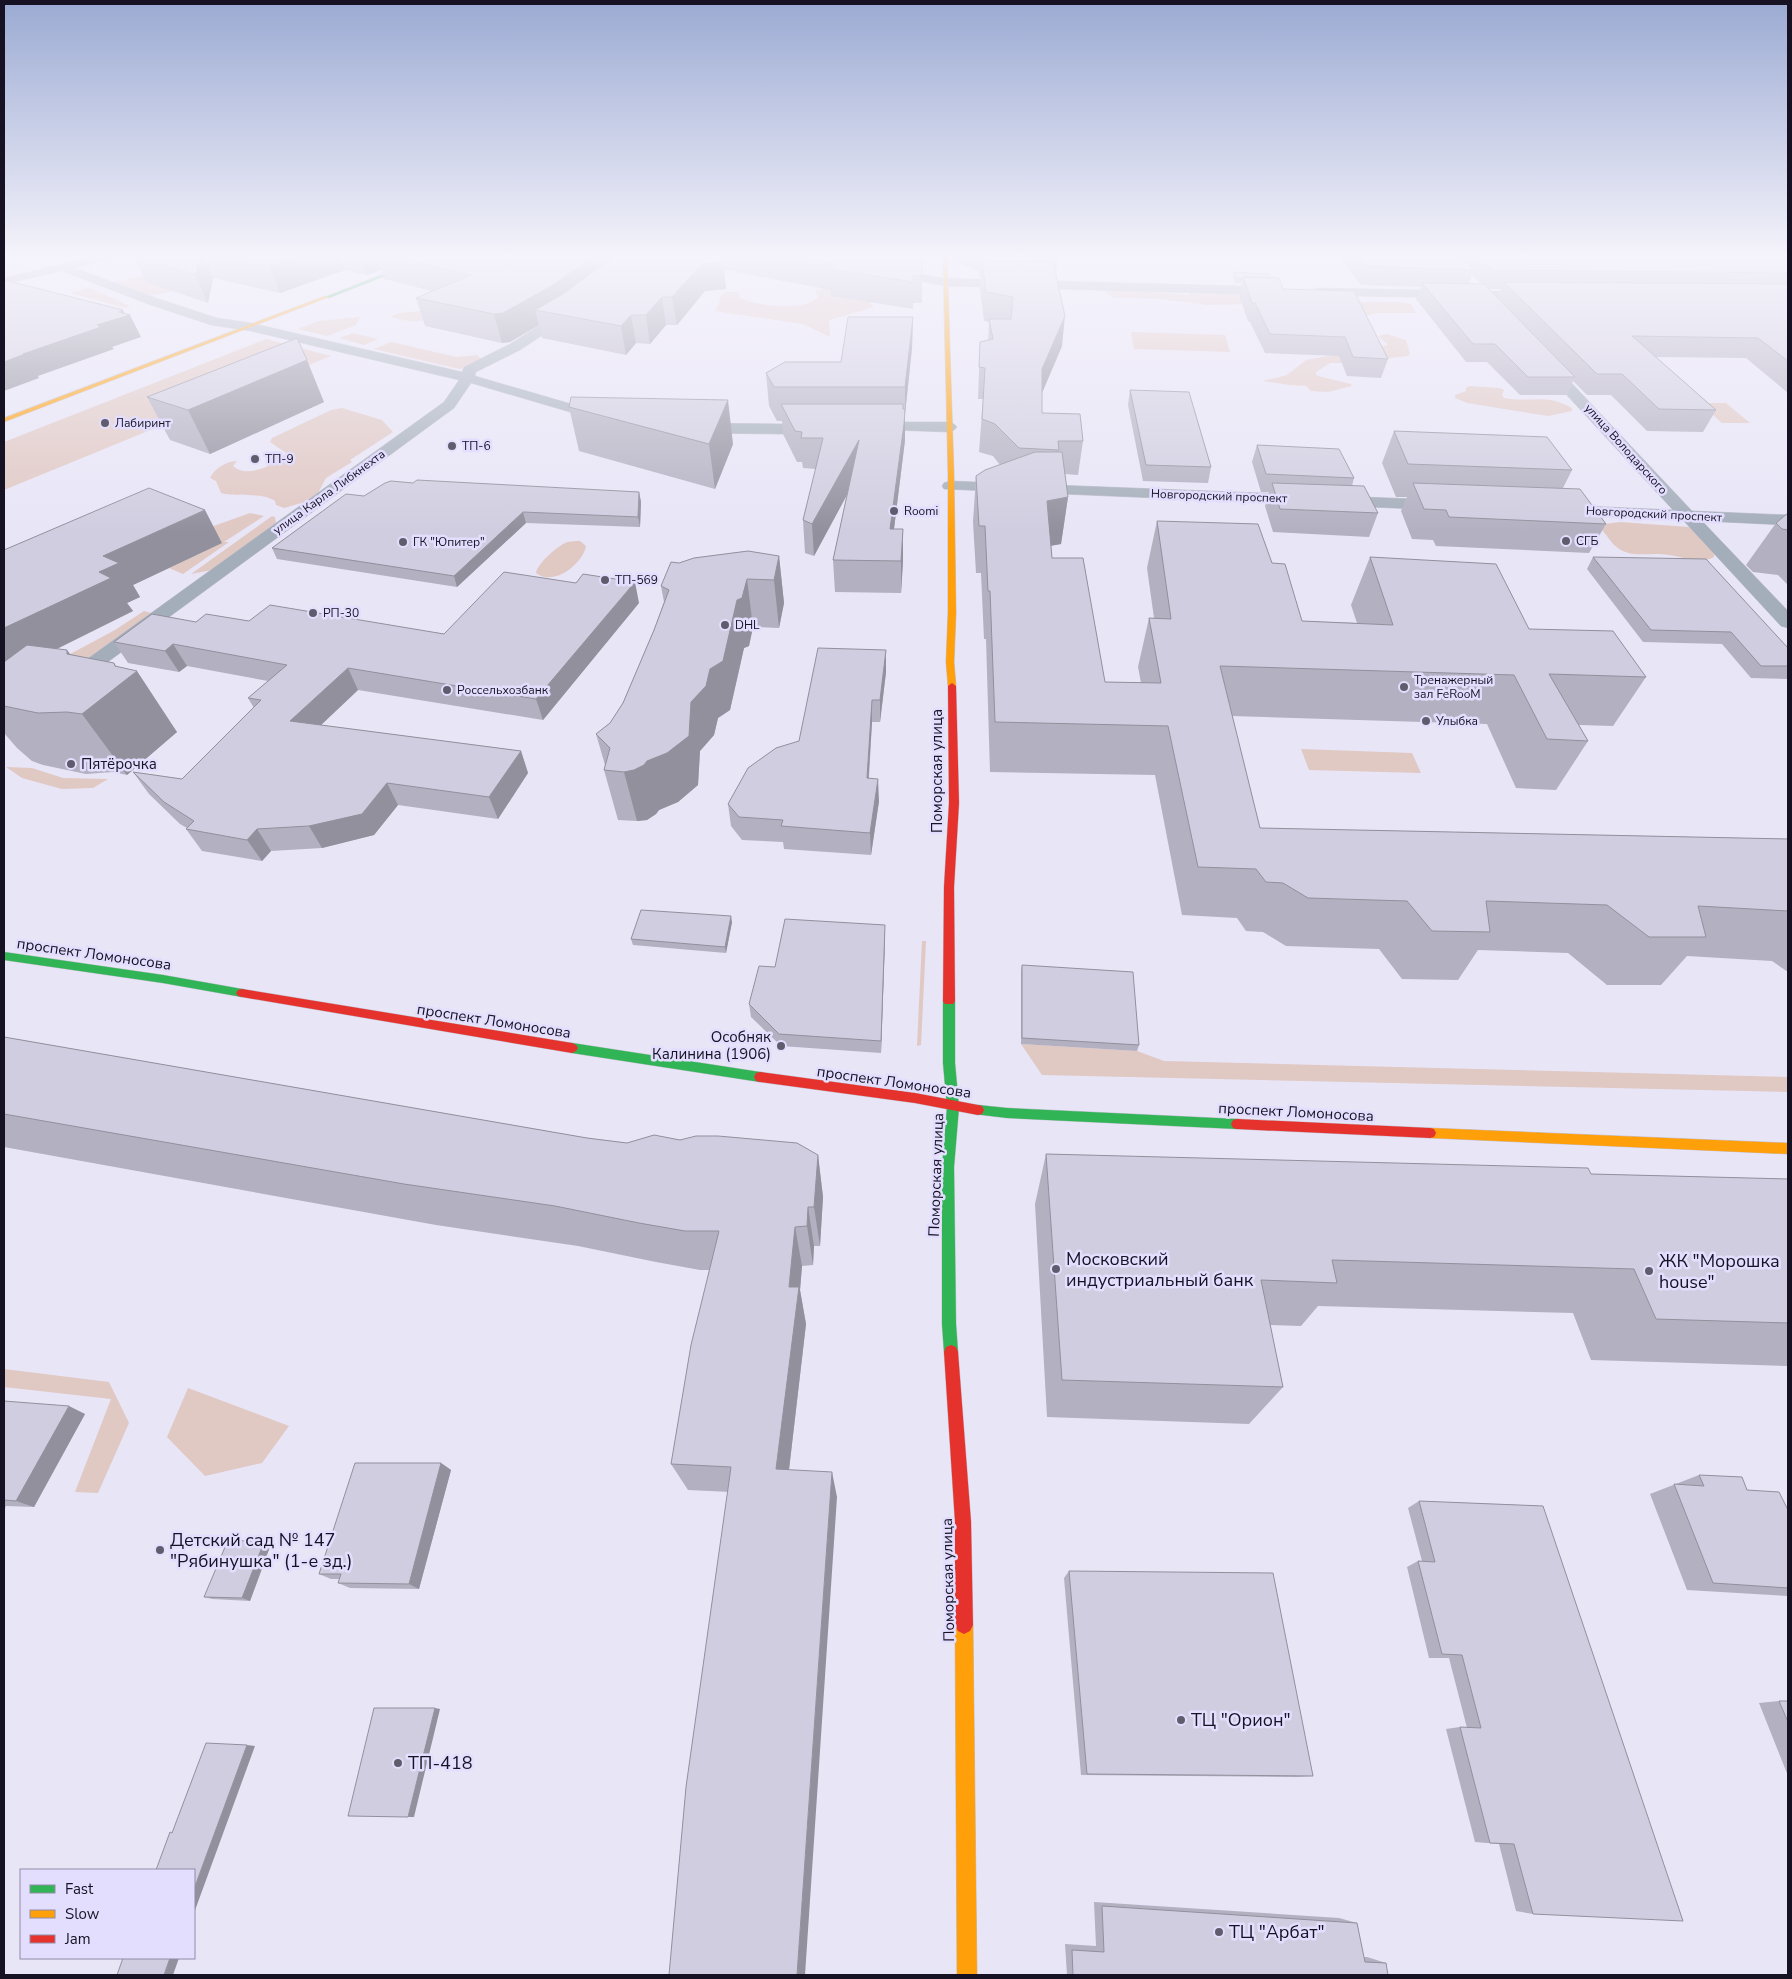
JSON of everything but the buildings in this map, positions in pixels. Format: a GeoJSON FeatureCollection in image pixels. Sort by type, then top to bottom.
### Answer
{"type":"FeatureCollection","features":[{"type":"Feature","properties":{"kind":"street"},"geometry":{"type":"LineString","coordinates":[[4,420],[196,347]]}},
{"type":"Feature","properties":{"kind":"street"},"geometry":{"type":"LineString","coordinates":[[337,347],[468,378],[618,422]]}},
{"type":"Feature","properties":{"kind":"street","name":"улица Карла Либкнехта"},"geometry":{"type":"LineString","coordinates":[[54,693],[449,405],[468,378],[469,370],[514,347]]}},
{"type":"Feature","properties":{"kind":"street","name":"Поморская улица"},"geometry":{"type":"LineString","coordinates":[[946,347],[952,613],[950,662],[954,723],[954,803],[949,887],[948,1063],[953,1106],[948,1167],[949,1324],[963,1522],[967,1975]]}},
{"type":"Feature","properties":{"kind":"street","name":"улица Володарского"},"geometry":{"type":"LineString","coordinates":[[1532,350],[1617,437],[1687,516],[1788,622]]}},
{"type":"Feature","properties":{"kind":"street"},"geometry":{"type":"LineString","coordinates":[[676,428],[782,429],[835,426]]}},
{"type":"Feature","properties":{"kind":"street"},"geometry":{"type":"LineString","coordinates":[[854,426],[949,427]]}},
{"type":"Feature","properties":{"kind":"street","name":"Новгородский проспект"},"geometry":{"type":"LineString","coordinates":[[950,486],[1459,506]]}},
{"type":"Feature","properties":{"kind":"street","name":"Новгородский проспект"},"geometry":{"type":"LineString","coordinates":[[1545,509],[1788,520]]}},
{"type":"Feature","properties":{"kind":"street","name":"проспект Ломоносова"},"geometry":{"type":"LineString","coordinates":[[4,956],[163,979],[525,1042],[670,1062],[818,1087],[908,1097],[953,1106],[1007,1113],[1788,1149]]}},
{"type":"Feature","properties":{"kind":"shaded area"},"geometry":{"type":"Polygon","coordinates":[[[245,347],[298,347],[331,356],[4,490],[4,442],[245,347]]]}},
{"type":"Feature","properties":{"kind":"shaded area"},"geometry":{"type":"Polygon","coordinates":[[[415,347],[457,357],[477,355],[481,359],[466,368],[459,369],[374,349],[415,347]]]}},
{"type":"Feature","properties":{"kind":"shaded area"},"geometry":{"type":"Polygon","coordinates":[[[1134,347],[1229,347],[1230,352],[1134,349],[1134,347]]]}},
{"type":"Feature","properties":{"kind":"shaded area"},"geometry":{"type":"Polygon","coordinates":[[[1375,347],[1408,347],[1410,354],[1408,356],[1351,363],[1330,363],[1316,372],[1316,374],[1351,384],[1352,386],[1328,392],[1311,391],[1306,386],[1263,381],[1287,375],[1306,360],[1375,347]]]}},
{"type":"Feature","properties":{"kind":"shaded area"},"geometry":{"type":"Polygon","coordinates":[[[1469,386],[1500,388],[1504,390],[1502,395],[1504,398],[1546,400],[1563,403],[1572,408],[1572,411],[1548,416],[1467,403],[1455,398],[1455,395],[1466,391],[1466,388],[1469,386]]]}},
{"type":"Feature","properties":{"kind":"shaded area"},"geometry":{"type":"Polygon","coordinates":[[[1699,403],[1726,403],[1750,423],[1722,423],[1699,403]]]}},
{"type":"Feature","properties":{"kind":"shaded area"},"geometry":{"type":"Polygon","coordinates":[[[342,408],[382,420],[393,432],[350,460],[352,462],[326,478],[318,493],[305,502],[284,508],[276,505],[275,501],[263,496],[221,493],[216,481],[210,478],[218,468],[233,461],[237,461],[233,466],[245,471],[253,471],[268,466],[286,453],[270,442],[272,438],[331,410],[342,408]]]}},
{"type":"Feature","properties":{"kind":"shaded area"},"geometry":{"type":"Polygon","coordinates":[[[250,513],[264,516],[224,542],[229,542],[183,574],[169,568],[222,543],[197,532],[250,513]]]}},
{"type":"Feature","properties":{"kind":"shaded area"},"geometry":{"type":"Polygon","coordinates":[[[272,516],[275,517],[276,524],[212,570],[191,574],[272,516]]]}},
{"type":"Feature","properties":{"kind":"shaded area"},"geometry":{"type":"Polygon","coordinates":[[[1620,522],[1689,527],[1714,549],[1714,557],[1692,560],[1660,554],[1628,553],[1614,544],[1601,527],[1605,524],[1620,522]]]}},
{"type":"Feature","properties":{"kind":"shaded area"},"geometry":{"type":"Polygon","coordinates":[[[572,541],[580,541],[586,546],[584,553],[566,572],[551,577],[543,577],[536,573],[544,560],[559,546],[572,541]]]}},
{"type":"Feature","properties":{"kind":"shaded area"},"geometry":{"type":"Polygon","coordinates":[[[144,611],[155,614],[73,671],[44,668],[115,630],[144,611]]]}},
{"type":"Feature","properties":{"kind":"shaded area"},"geometry":{"type":"Polygon","coordinates":[[[1301,749],[1412,753],[1421,773],[1309,770],[1301,749]]]}},
{"type":"Feature","properties":{"kind":"shaded area"},"geometry":{"type":"Polygon","coordinates":[[[6,767],[32,768],[63,778],[108,779],[93,788],[62,789],[22,778],[6,767]]]}},
{"type":"Feature","properties":{"kind":"shaded area"},"geometry":{"type":"Polygon","coordinates":[[[922,941],[926,941],[921,1045],[917,1046],[922,941]]]}},
{"type":"Feature","properties":{"kind":"shaded area"},"geometry":{"type":"Polygon","coordinates":[[[1021,1044],[1137,1051],[1164,1061],[1788,1077],[1788,1092],[1042,1075],[1021,1044]]]}},
{"type":"Feature","properties":{"kind":"shaded area"},"geometry":{"type":"Polygon","coordinates":[[[4,1369],[109,1382],[129,1423],[98,1493],[75,1492],[111,1399],[4,1387],[4,1369]]]}},
{"type":"Feature","properties":{"kind":"shaded area"},"geometry":{"type":"Polygon","coordinates":[[[188,1388],[289,1426],[262,1463],[205,1476],[167,1437],[188,1388]]]}},
{"type":"Feature","properties":{"kind":"traffic: fast"},"geometry":{"type":"LineString","coordinates":[[4,956],[163,979],[242,993]]}},
{"type":"Feature","properties":{"kind":"traffic: fast"},"geometry":{"type":"LineString","coordinates":[[949,1001],[949,1063],[953,1107],[948,1167],[949,1324],[951,1352]]}},
{"type":"Feature","properties":{"kind":"traffic: fast"},"geometry":{"type":"LineString","coordinates":[[572,1048],[760,1077]]}},
{"type":"Feature","properties":{"kind":"traffic: fast"},"geometry":{"type":"LineString","coordinates":[[978,1110],[1237,1124]]}},
{"type":"Feature","properties":{"kind":"traffic: slow"},"geometry":{"type":"LineString","coordinates":[[4,420],[195,347]]}},
{"type":"Feature","properties":{"kind":"traffic: slow"},"geometry":{"type":"LineString","coordinates":[[948,347],[951,474],[952,613],[950,662],[952,686]]}},
{"type":"Feature","properties":{"kind":"traffic: slow"},"geometry":{"type":"LineString","coordinates":[[1430,1133],[1788,1149]]}},
{"type":"Feature","properties":{"kind":"traffic: slow"},"geometry":{"type":"LineString","coordinates":[[964,1625],[967,1975]]}},
{"type":"Feature","properties":{"kind":"traffic: jam"},"geometry":{"type":"LineString","coordinates":[[949,1001],[949,887],[954,803],[952,686]]}},
{"type":"Feature","properties":{"kind":"traffic: jam"},"geometry":{"type":"LineString","coordinates":[[242,993],[572,1048]]}},
{"type":"Feature","properties":{"kind":"traffic: jam"},"geometry":{"type":"LineString","coordinates":[[760,1077],[915,1098],[978,1110]]}},
{"type":"Feature","properties":{"kind":"traffic: jam"},"geometry":{"type":"LineString","coordinates":[[1237,1124],[1430,1133]]}},
{"type":"Feature","properties":{"kind":"traffic: jam"},"geometry":{"type":"LineString","coordinates":[[951,1352],[963,1522],[964,1625]]}},
{"type":"Feature","properties":{"kind":"place","name":"Лабиринт"},"geometry":{"type":"Point","coordinates":[105,423]}},
{"type":"Feature","properties":{"kind":"place","name":"ТП-6"},"geometry":{"type":"Point","coordinates":[452,446]}},
{"type":"Feature","properties":{"kind":"place","name":"ТП-9"},"geometry":{"type":"Point","coordinates":[255,459]}},
{"type":"Feature","properties":{"kind":"place","name":"Roomi"},"geometry":{"type":"Point","coordinates":[894,511]}},
{"type":"Feature","properties":{"kind":"place","name":"СГБ"},"geometry":{"type":"Point","coordinates":[1566,541]}},
{"type":"Feature","properties":{"kind":"place","name":"ГК \"Юпитер\""},"geometry":{"type":"Point","coordinates":[403,542]}},
{"type":"Feature","properties":{"kind":"place","name":"ТП-569"},"geometry":{"type":"Point","coordinates":[605,580]}},
{"type":"Feature","properties":{"kind":"place","name":"РП-30"},"geometry":{"type":"Point","coordinates":[313,613]}},
{"type":"Feature","properties":{"kind":"place","name":"DHL"},"geometry":{"type":"Point","coordinates":[725,625]}},
{"type":"Feature","properties":{"kind":"place","name":"Тренажерный зал FeRooM"},"geometry":{"type":"Point","coordinates":[1404,687]}},
{"type":"Feature","properties":{"kind":"place","name":"Россельхозбанк"},"geometry":{"type":"Point","coordinates":[447,690]}},
{"type":"Feature","properties":{"kind":"place","name":"Улыбка"},"geometry":{"type":"Point","coordinates":[1426,721]}},
{"type":"Feature","properties":{"kind":"place","name":"Пятёрочка"},"geometry":{"type":"Point","coordinates":[71,764]}},
{"type":"Feature","properties":{"kind":"place","name":"Особняк Калинина (1906)"},"geometry":{"type":"Point","coordinates":[781,1046]}},
{"type":"Feature","properties":{"kind":"place","name":"Московский индустриальный банк"},"geometry":{"type":"Point","coordinates":[1056,1269]}},
{"type":"Feature","properties":{"kind":"place","name":"ЖК \"Морошка house\""},"geometry":{"type":"Point","coordinates":[1649,1271]}},
{"type":"Feature","properties":{"kind":"place","name":"Детский сад № 147 \"Рябинушка\" (1-е зд.)"},"geometry":{"type":"Point","coordinates":[160,1550]}},
{"type":"Feature","properties":{"kind":"place","name":"ТЦ \"Орион\""},"geometry":{"type":"Point","coordinates":[1181,1720]}},
{"type":"Feature","properties":{"kind":"place","name":"ТП-418"},"geometry":{"type":"Point","coordinates":[398,1763]}},
{"type":"Feature","properties":{"kind":"place","name":"ТЦ \"Арбат\""},"geometry":{"type":"Point","coordinates":[1219,1932]}}]}
